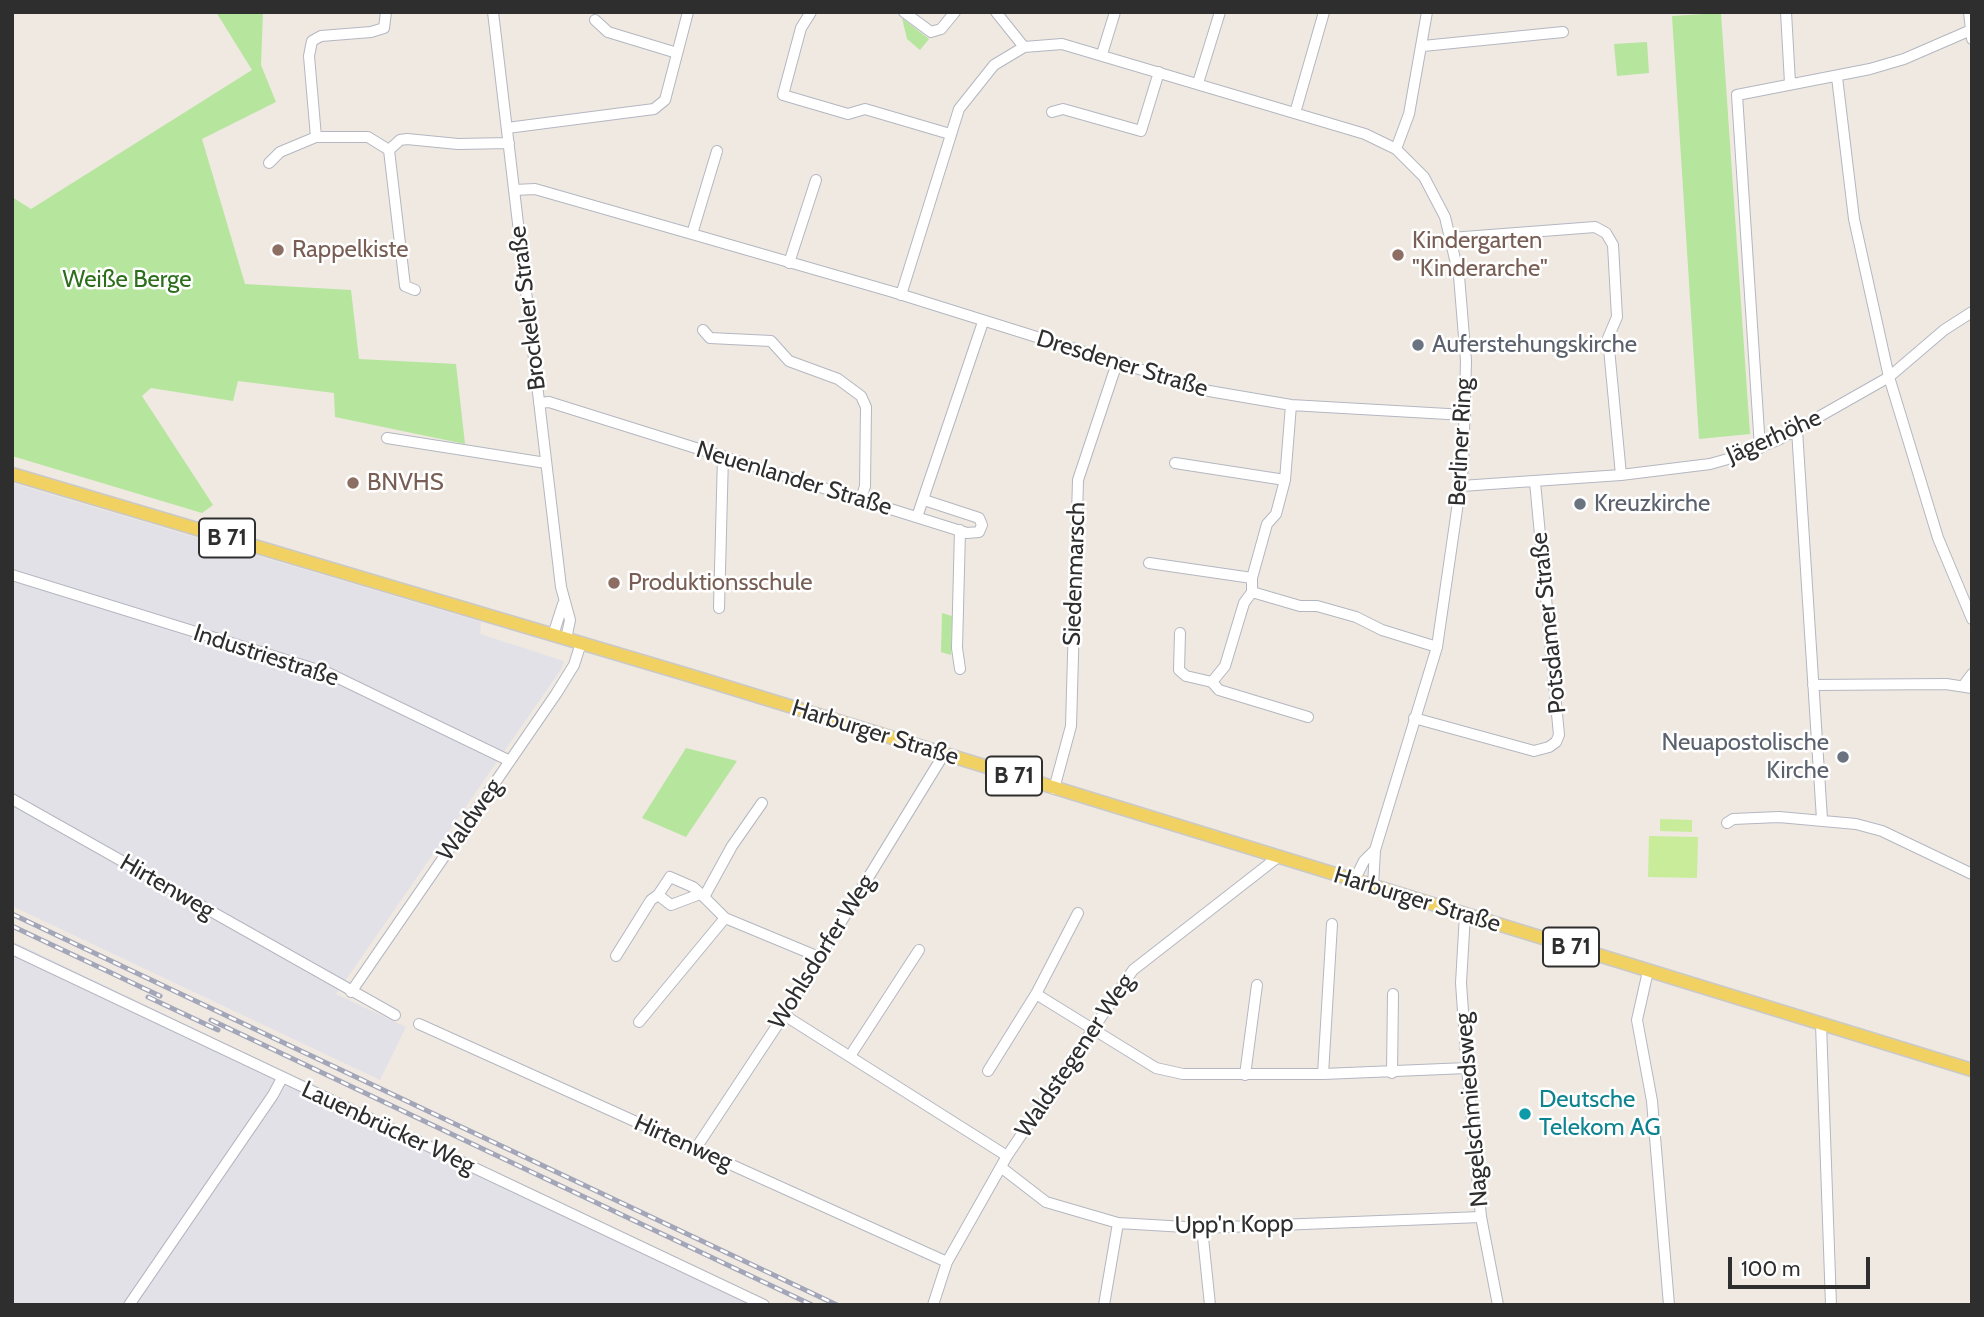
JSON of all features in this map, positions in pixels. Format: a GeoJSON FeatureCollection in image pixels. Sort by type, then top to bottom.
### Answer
{"type":"FeatureCollection","features":[{"type":"Feature","properties":{"kind":"main road","name":"Harburger Straße"},"geometry":{"type":"LineString","coordinates":[[12,474],[581,643],[1972,1070]]}},
{"type":"Feature","properties":{"kind":"street"},"geometry":{"type":"LineString","coordinates":[[316,137],[309,56],[312,41],[321,36],[371,32],[384,28],[386,12]]}},
{"type":"Feature","properties":{"kind":"street","name":"Brockeler Straße"},"geometry":{"type":"LineString","coordinates":[[493,12],[563,604],[569,620],[559,637]]}},
{"type":"Feature","properties":{"kind":"street"},"geometry":{"type":"LineString","coordinates":[[507,128],[654,109],[665,100],[688,12]]}},
{"type":"Feature","properties":{"kind":"street"},"geometry":{"type":"LineString","coordinates":[[811,12],[801,28],[783,95],[848,114],[865,109],[950,134]]}},
{"type":"Feature","properties":{"kind":"street"},"geometry":{"type":"LineString","coordinates":[[904,12],[931,32],[941,29],[955,12]]}},
{"type":"Feature","properties":{"kind":"street"},"geometry":{"type":"LineString","coordinates":[[996,12],[1024,47]]}},
{"type":"Feature","properties":{"kind":"street"},"geometry":{"type":"LineString","coordinates":[[1102,54],[1115,12]]}},
{"type":"Feature","properties":{"kind":"street"},"geometry":{"type":"LineString","coordinates":[[1198,83],[1220,12]]}},
{"type":"Feature","properties":{"kind":"street"},"geometry":{"type":"LineString","coordinates":[[1295,113],[1324,12]]}},
{"type":"Feature","properties":{"kind":"street"},"geometry":{"type":"LineString","coordinates":[[1395,149],[1404,133],[1423,47],[1427,12]]}},
{"type":"Feature","properties":{"kind":"street"},"geometry":{"type":"LineString","coordinates":[[1786,12],[1790,83]]}},
{"type":"Feature","properties":{"kind":"street"},"geometry":{"type":"LineString","coordinates":[[1760,448],[1737,95],[1790,83],[1837,78],[1904,59],[1971,34],[1969,12]]}},
{"type":"Feature","properties":{"kind":"street"},"geometry":{"type":"LineString","coordinates":[[595,20],[608,32],[677,53]]}},
{"type":"Feature","properties":{"kind":"street"},"geometry":{"type":"LineString","coordinates":[[1423,47],[1563,32]]}},
{"type":"Feature","properties":{"kind":"street","name":"Berliner Ring"},"geometry":{"type":"LineString","coordinates":[[901,295],[959,109],[982,77],[1006,56],[1024,47],[1044,43],[1062,44],[1198,83],[1364,134],[1395,149],[1415,166],[1432,189],[1451,238],[1462,305],[1465,415],[1461,486],[1437,647],[1375,850],[1373,886]]}},
{"type":"Feature","properties":{"kind":"street"},"geometry":{"type":"LineString","coordinates":[[1052,112],[1063,109],[1140,131],[1159,72]]}},
{"type":"Feature","properties":{"kind":"street"},"geometry":{"type":"LineString","coordinates":[[1837,78],[1854,219],[1889,377],[1938,538],[1972,619]]}},
{"type":"Feature","properties":{"kind":"street"},"geometry":{"type":"LineString","coordinates":[[269,163],[279,152],[316,137],[368,136],[389,149]]}},
{"type":"Feature","properties":{"kind":"street"},"geometry":{"type":"LineString","coordinates":[[389,149],[407,139],[449,144],[509,143]]}},
{"type":"Feature","properties":{"kind":"street"},"geometry":{"type":"LineString","coordinates":[[389,149],[405,286],[415,290]]}},
{"type":"Feature","properties":{"kind":"street"},"geometry":{"type":"LineString","coordinates":[[692,234],[717,151]]}},
{"type":"Feature","properties":{"kind":"street"},"geometry":{"type":"LineString","coordinates":[[789,263],[816,180]]}},
{"type":"Feature","properties":{"kind":"street","name":"Dresdener Straße"},"geometry":{"type":"LineString","coordinates":[[514,190],[535,189],[692,234],[901,295],[983,323],[1209,391],[1292,405],[1465,415]]}},
{"type":"Feature","properties":{"kind":"street"},"geometry":{"type":"LineString","coordinates":[[1451,238],[1595,227],[1606,233],[1612,245],[1617,317],[1608,338],[1621,475]]}},
{"type":"Feature","properties":{"kind":"street","name":"Jägerhöhe"},"geometry":{"type":"LineString","coordinates":[[1461,486],[1621,475],[1710,464],[1760,448],[1889,377],[1944,330],[1972,312]]}},
{"type":"Feature","properties":{"kind":"street"},"geometry":{"type":"LineString","coordinates":[[917,517],[983,323]]}},
{"type":"Feature","properties":{"kind":"street"},"geometry":{"type":"LineString","coordinates":[[703,330],[710,338],[771,341],[789,361],[838,379],[861,396],[866,407],[866,486],[861,499]]}},
{"type":"Feature","properties":{"kind":"street","name":"Siedenmarsch"},"geometry":{"type":"LineString","coordinates":[[1054,789],[1071,726],[1078,480],[1117,363]]}},
{"type":"Feature","properties":{"kind":"street","name":"Neuenlander Straße"},"geometry":{"type":"LineString","coordinates":[[539,403],[549,402],[917,517],[960,530],[979,532],[982,525],[979,517],[924,500]]}},
{"type":"Feature","properties":{"kind":"street"},"geometry":{"type":"LineString","coordinates":[[1212,682],[1225,666],[1244,603],[1252,592],[1252,578],[1268,524],[1276,514],[1285,480],[1292,405]]}},
{"type":"Feature","properties":{"kind":"street"},"geometry":{"type":"LineString","coordinates":[[1797,430],[1822,819]]}},
{"type":"Feature","properties":{"kind":"street"},"geometry":{"type":"LineString","coordinates":[[387,438],[546,463]]}},
{"type":"Feature","properties":{"kind":"street"},"geometry":{"type":"LineString","coordinates":[[719,608],[723,456]]}},
{"type":"Feature","properties":{"kind":"street"},"geometry":{"type":"LineString","coordinates":[[1175,463],[1285,480]]}},
{"type":"Feature","properties":{"kind":"street","name":"Potsdamer Straße"},"geometry":{"type":"LineString","coordinates":[[1414,718],[1534,751],[1556,742],[1559,735],[1535,481]]}},
{"type":"Feature","properties":{"kind":"street"},"geometry":{"type":"LineString","coordinates":[[960,530],[957,648],[960,669]]}},
{"type":"Feature","properties":{"kind":"street"},"geometry":{"type":"LineString","coordinates":[[1149,563],[1252,578]]}},
{"type":"Feature","properties":{"kind":"street","name":"Industriestraße"},"geometry":{"type":"LineString","coordinates":[[12,575],[328,673],[510,761]]}},
{"type":"Feature","properties":{"kind":"street"},"geometry":{"type":"LineString","coordinates":[[1252,592],[1300,606],[1317,606],[1356,617],[1382,630],[1437,647]]}},
{"type":"Feature","properties":{"kind":"street"},"geometry":{"type":"LineString","coordinates":[[1180,633],[1179,670],[1186,676],[1212,682],[1219,690],[1308,717]]}},
{"type":"Feature","properties":{"kind":"street","name":"Waldweg"},"geometry":{"type":"LineString","coordinates":[[351,992],[574,665],[581,643]]}},
{"type":"Feature","properties":{"kind":"street"},"geometry":{"type":"LineString","coordinates":[[1813,685],[1968,687],[1972,674]]}},
{"type":"Feature","properties":{"kind":"street","name":"Wohlsdorfer Weg"},"geometry":{"type":"LineString","coordinates":[[696,1148],[784,1015],[944,754]]}},
{"type":"Feature","properties":{"kind":"street","name":"Hirtenweg"},"geometry":{"type":"LineString","coordinates":[[12,799],[395,1015]]}},
{"type":"Feature","properties":{"kind":"street"},"geometry":{"type":"LineString","coordinates":[[658,895],[671,905],[702,895],[762,803]]}},
{"type":"Feature","properties":{"kind":"street"},"geometry":{"type":"LineString","coordinates":[[1727,823],[1732,819],[1822,819],[1882,831],[1972,874]]}},
{"type":"Feature","properties":{"kind":"street","name":"Berliner Ring"},"geometry":{"type":"LineString","coordinates":[[1354,881],[1364,861],[1375,850]]}},
{"type":"Feature","properties":{"kind":"street","name":"Waldstegener Weg"},"geometry":{"type":"LineString","coordinates":[[933,1305],[947,1262],[1007,1156],[1133,970],[1278,857]]}},
{"type":"Feature","properties":{"kind":"street"},"geometry":{"type":"LineString","coordinates":[[617,956],[651,900],[658,895],[670,877],[693,887],[725,918],[819,957]]}},
{"type":"Feature","properties":{"kind":"street"},"geometry":{"type":"LineString","coordinates":[[988,1071],[1036,994],[1078,913]]}},
{"type":"Feature","properties":{"kind":"street","name":"Nagelschmiedsweg"},"geometry":{"type":"LineString","coordinates":[[1465,914],[1461,983],[1467,1068],[1481,1217],[1497,1305]]}},
{"type":"Feature","properties":{"kind":"street"},"geometry":{"type":"LineString","coordinates":[[639,1022],[725,918]]}},
{"type":"Feature","properties":{"kind":"street"},"geometry":{"type":"LineString","coordinates":[[1323,1074],[1332,923]]}},
{"type":"Feature","properties":{"kind":"street","name":"Lauenbrücker Weg"},"geometry":{"type":"LineString","coordinates":[[12,949],[764,1305]]}},
{"type":"Feature","properties":{"kind":"street"},"geometry":{"type":"LineString","coordinates":[[850,1055],[919,950]]}},
{"type":"Feature","properties":{"kind":"street"},"geometry":{"type":"LineString","coordinates":[[1648,971],[1637,1020],[1652,1101],[1669,1305]]}},
{"type":"Feature","properties":{"kind":"street"},"geometry":{"type":"LineString","coordinates":[[1245,1075],[1257,985]]}},
{"type":"Feature","properties":{"kind":"street"},"geometry":{"type":"LineString","coordinates":[[1036,994],[1156,1068],[1183,1074],[1392,1073],[1467,1068]]}},
{"type":"Feature","properties":{"kind":"street"},"geometry":{"type":"LineString","coordinates":[[1392,1073],[1393,994]]}},
{"type":"Feature","properties":{"kind":"street"},"geometry":{"type":"LineString","coordinates":[[784,1015],[1007,1156]]}},
{"type":"Feature","properties":{"kind":"street","name":"Hirtenweg"},"geometry":{"type":"LineString","coordinates":[[419,1024],[947,1262]]}},
{"type":"Feature","properties":{"kind":"street"},"geometry":{"type":"LineString","coordinates":[[1821,1024],[1832,1305]]}},
{"type":"Feature","properties":{"kind":"street"},"geometry":{"type":"LineString","coordinates":[[129,1305],[274,1095],[282,1078]]}},
{"type":"Feature","properties":{"kind":"street","name":"Upp'n Kopp"},"geometry":{"type":"LineString","coordinates":[[1002,1168],[1046,1202],[1118,1223],[1202,1228],[1481,1217]]}},
{"type":"Feature","properties":{"kind":"street"},"geometry":{"type":"LineString","coordinates":[[1104,1305],[1118,1223]]}},
{"type":"Feature","properties":{"kind":"street"},"geometry":{"type":"LineString","coordinates":[[1202,1228],[1210,1305]]}},
{"type":"Feature","properties":{"kind":"shaded area"},"geometry":{"type":"Polygon","coordinates":[[[12,483],[481,622],[480,634],[564,661],[562,668],[336,994],[406,1027],[380,1080],[12,906],[12,483]]]}},
{"type":"Feature","properties":{"kind":"shaded area"},"geometry":{"type":"Polygon","coordinates":[[[12,941],[771,1305],[12,1305],[12,941]]]}},
{"type":"Feature","properties":{"kind":"green space","name":"Weiße Berge"},"geometry":{"type":"Polygon","coordinates":[[[216,12],[263,12],[261,65],[276,102],[202,139],[245,284],[351,290],[359,359],[456,364],[465,444],[335,417],[334,393],[238,381],[233,401],[151,388],[142,396],[213,505],[202,513],[12,456],[12,197],[31,209],[252,70],[216,12]]]}},
{"type":"Feature","properties":{"kind":"green space"},"geometry":{"type":"Polygon","coordinates":[[[1721,13],[1750,434],[1699,439],[1672,16],[1721,13]]]}},
{"type":"Feature","properties":{"kind":"green space"},"geometry":{"type":"Polygon","coordinates":[[[902,18],[929,39],[920,50],[907,39],[902,18]]]}},
{"type":"Feature","properties":{"kind":"green space"},"geometry":{"type":"Polygon","coordinates":[[[1647,42],[1649,73],[1617,76],[1614,44],[1647,42]]]}},
{"type":"Feature","properties":{"kind":"green space"},"geometry":{"type":"Polygon","coordinates":[[[942,613],[952,616],[951,655],[941,652],[942,613]]]}},
{"type":"Feature","properties":{"kind":"green space"},"geometry":{"type":"Polygon","coordinates":[[[686,748],[737,761],[686,837],[642,818],[686,748]]]}},
{"type":"Feature","properties":{"kind":"green space"},"geometry":{"type":"Polygon","coordinates":[[[1660,819],[1692,820],[1692,832],[1660,831],[1660,819]]]}},
{"type":"Feature","properties":{"kind":"green space"},"geometry":{"type":"Polygon","coordinates":[[[1649,836],[1698,837],[1697,878],[1648,877],[1649,836]]]}},
{"type":"Feature","properties":{"kind":"railway"},"geometry":{"type":"LineString","coordinates":[[12,914],[837,1305]]}},
{"type":"Feature","properties":{"kind":"railway"},"geometry":{"type":"LineString","coordinates":[[12,926],[160,996]]}},
{"type":"Feature","properties":{"kind":"railway"},"geometry":{"type":"LineString","coordinates":[[148,997],[218,1030]]}},
{"type":"Feature","properties":{"kind":"railway"},"geometry":{"type":"LineString","coordinates":[[211,1020],[812,1305]]}},
{"type":"Feature","properties":{"kind":"place","name":"Rappelkiste"},"geometry":{"type":"Point","coordinates":[278,250]}},
{"type":"Feature","properties":{"kind":"place","name":"Kindergarten \"Kinderarche\""},"geometry":{"type":"Point","coordinates":[1398,255]}},
{"type":"Feature","properties":{"kind":"place","name":"Auferstehungskirche"},"geometry":{"type":"Point","coordinates":[1418,345]}},
{"type":"Feature","properties":{"kind":"place","name":"BNVHS"},"geometry":{"type":"Point","coordinates":[353,483]}},
{"type":"Feature","properties":{"kind":"place","name":"Kreuzkirche"},"geometry":{"type":"Point","coordinates":[1580,504]}},
{"type":"Feature","properties":{"kind":"place","name":"Produktionsschule"},"geometry":{"type":"Point","coordinates":[614,583]}},
{"type":"Feature","properties":{"kind":"place","name":"Neuapostolische Kirche"},"geometry":{"type":"Point","coordinates":[1843,757]}},
{"type":"Feature","properties":{"kind":"place","name":"Deutsche Telekom AG"},"geometry":{"type":"Point","coordinates":[1525,1114]}}]}
